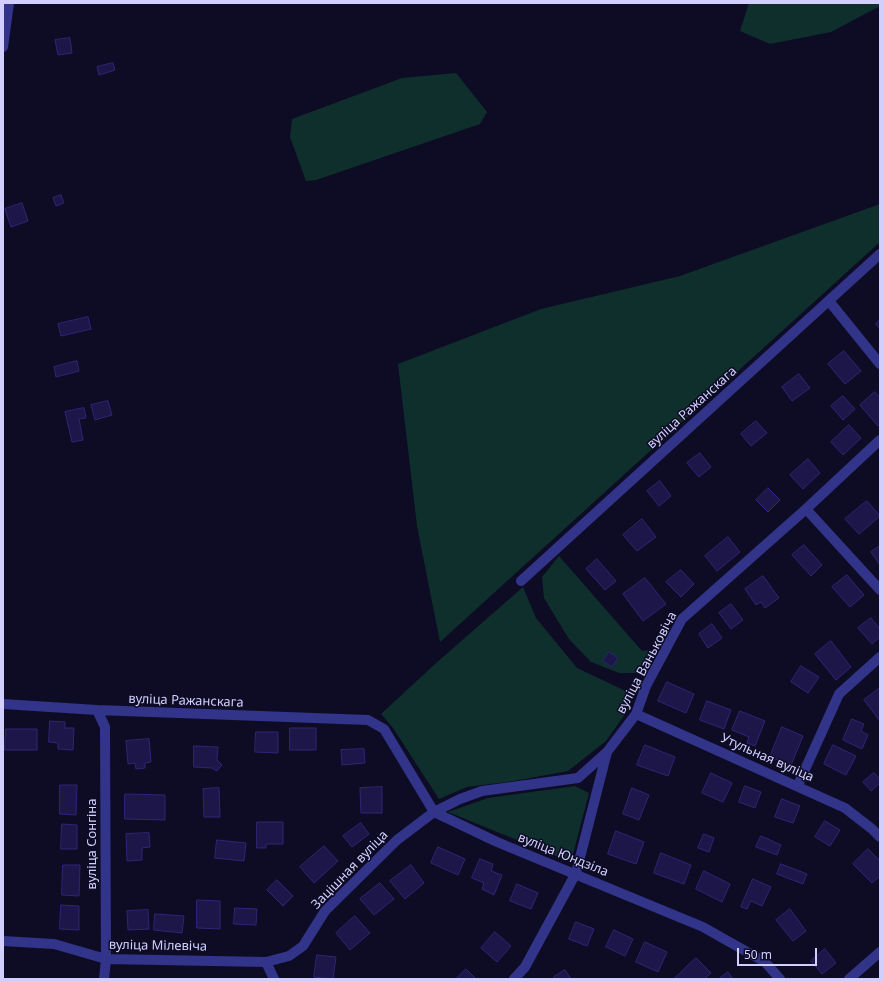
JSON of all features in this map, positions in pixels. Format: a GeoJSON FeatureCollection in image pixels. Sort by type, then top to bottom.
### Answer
{"type":"FeatureCollection","features":[{"type":"Feature","properties":{"kind":"street"},"geometry":{"type":"LineString","coordinates":[[3,47],[9,3]]}},
{"type":"Feature","properties":{"kind":"street","name":"вуліца Ражанскага"},"geometry":{"type":"LineString","coordinates":[[521,581],[880,254]]}},
{"type":"Feature","properties":{"kind":"street"},"geometry":{"type":"LineString","coordinates":[[829,301],[880,364]]}},
{"type":"Feature","properties":{"kind":"street","name":"вуліца Ваньковіча"},"geometry":{"type":"LineString","coordinates":[[514,979],[525,967],[576,873],[607,752],[636,714],[646,686],[682,619],[806,509],[880,440]]}},
{"type":"Feature","properties":{"kind":"street"},"geometry":{"type":"LineString","coordinates":[[806,509],[880,590]]}},
{"type":"Feature","properties":{"kind":"street"},"geometry":{"type":"LineString","coordinates":[[798,785],[839,694],[880,656]]}},
{"type":"Feature","properties":{"kind":"street","name":"вуліца Ражанскага"},"geometry":{"type":"LineString","coordinates":[[3,704],[97,710],[368,720],[384,728],[434,812]]}},
{"type":"Feature","properties":{"kind":"street","name":"вуліца Сонгіна"},"geometry":{"type":"LineString","coordinates":[[97,710],[105,728],[106,959],[104,979]]}},
{"type":"Feature","properties":{"kind":"street","name":"Утульная вуліца"},"geometry":{"type":"LineString","coordinates":[[636,714],[798,785],[845,808],[880,837]]}},
{"type":"Feature","properties":{"kind":"street","name":"Зацішная вуліца"},"geometry":{"type":"LineString","coordinates":[[266,962],[290,956],[303,946],[325,911],[397,840],[434,812],[460,799],[482,791],[578,778],[607,752]]}},
{"type":"Feature","properties":{"kind":"street","name":"вуліца Юндзіла"},"geometry":{"type":"LineString","coordinates":[[434,812],[496,842],[576,873],[703,927],[765,962],[780,979]]}},
{"type":"Feature","properties":{"kind":"street","name":"вуліца Мілевіча"},"geometry":{"type":"LineString","coordinates":[[3,941],[54,944],[106,959],[266,962]]}},
{"type":"Feature","properties":{"kind":"street"},"geometry":{"type":"LineString","coordinates":[[849,979],[880,952]]}},
{"type":"Feature","properties":{"kind":"street"},"geometry":{"type":"LineString","coordinates":[[266,962],[274,979]]}},
{"type":"Feature","properties":{"kind":"green space"},"geometry":{"type":"Polygon","coordinates":[[[749,3],[880,3],[880,6],[831,32],[770,44],[740,31],[749,3]]]}},
{"type":"Feature","properties":{"kind":"green space"},"geometry":{"type":"Polygon","coordinates":[[[456,73],[487,112],[480,124],[316,180],[306,181],[290,137],[292,119],[402,78],[456,73]]]}},
{"type":"Feature","properties":{"kind":"green space"},"geometry":{"type":"Polygon","coordinates":[[[880,204],[880,242],[440,642],[417,526],[398,364],[541,309],[680,276],[880,204]]]}},
{"type":"Feature","properties":{"kind":"green space"},"geometry":{"type":"Polygon","coordinates":[[[559,556],[642,651],[653,650],[646,664],[638,673],[619,673],[591,662],[569,639],[544,598],[542,577],[559,556]],[[609,652],[603,661],[612,667],[618,658],[609,652]]]}},
{"type":"Feature","properties":{"kind":"green space"},"geometry":{"type":"Polygon","coordinates":[[[523,587],[536,618],[577,668],[630,693],[631,706],[606,741],[568,771],[514,781],[467,787],[439,799],[393,728],[381,714],[435,664],[523,587]]]}},
{"type":"Feature","properties":{"kind":"green space"},"geometry":{"type":"Polygon","coordinates":[[[575,786],[589,793],[571,862],[448,812],[488,798],[575,786]]]}},
{"type":"Feature","properties":{"kind":"building"},"geometry":{"type":"Polygon","coordinates":[[[70,38],[72,53],[58,55],[55,40],[70,38]]]}},
{"type":"Feature","properties":{"kind":"building"},"geometry":{"type":"Polygon","coordinates":[[[113,63],[115,70],[99,75],[97,67],[113,63]]]}},
{"type":"Feature","properties":{"kind":"building"},"geometry":{"type":"Polygon","coordinates":[[[61,195],[64,203],[56,206],[53,198],[61,195]]]}},
{"type":"Feature","properties":{"kind":"building"},"geometry":{"type":"Polygon","coordinates":[[[22,203],[28,221],[11,227],[5,209],[22,203]]]}},
{"type":"Feature","properties":{"kind":"building"},"geometry":{"type":"Polygon","coordinates":[[[88,317],[91,329],[61,336],[58,324],[88,317]]]}},
{"type":"Feature","properties":{"kind":"building"},"geometry":{"type":"Polygon","coordinates":[[[880,320],[880,329],[876,324],[880,320]]]}},
{"type":"Feature","properties":{"kind":"building"},"geometry":{"type":"Polygon","coordinates":[[[844,351],[861,371],[845,384],[828,364],[844,351]]]}},
{"type":"Feature","properties":{"kind":"building"},"geometry":{"type":"Polygon","coordinates":[[[77,361],[79,371],[56,377],[54,367],[77,361]]]}},
{"type":"Feature","properties":{"kind":"building"},"geometry":{"type":"Polygon","coordinates":[[[799,374],[810,388],[792,401],[782,387],[799,374]]]}},
{"type":"Feature","properties":{"kind":"building"},"geometry":{"type":"Polygon","coordinates":[[[875,392],[880,398],[880,424],[878,426],[860,405],[875,392]]]}},
{"type":"Feature","properties":{"kind":"building"},"geometry":{"type":"Polygon","coordinates":[[[843,396],[855,409],[843,420],[831,406],[843,396]]]}},
{"type":"Feature","properties":{"kind":"building"},"geometry":{"type":"Polygon","coordinates":[[[108,401],[112,415],[95,420],[91,405],[108,401]]]}},
{"type":"Feature","properties":{"kind":"building"},"geometry":{"type":"Polygon","coordinates":[[[84,408],[86,418],[79,419],[83,440],[72,442],[65,412],[84,408]]]}},
{"type":"Feature","properties":{"kind":"building"},"geometry":{"type":"Polygon","coordinates":[[[756,421],[767,433],[751,446],[741,434],[756,421]]]}},
{"type":"Feature","properties":{"kind":"building"},"geometry":{"type":"Polygon","coordinates":[[[849,425],[861,438],[843,455],[831,442],[849,425]]]}},
{"type":"Feature","properties":{"kind":"building"},"geometry":{"type":"Polygon","coordinates":[[[700,453],[711,467],[699,477],[687,463],[700,453]]]}},
{"type":"Feature","properties":{"kind":"building"},"geometry":{"type":"Polygon","coordinates":[[[808,459],[820,473],[803,489],[790,475],[808,459]]]}},
{"type":"Feature","properties":{"kind":"building"},"geometry":{"type":"Polygon","coordinates":[[[660,481],[671,496],[659,506],[647,491],[660,481]]]}},
{"type":"Feature","properties":{"kind":"building"},"geometry":{"type":"Polygon","coordinates":[[[768,488],[780,500],[768,512],[756,500],[768,488]]]}},
{"type":"Feature","properties":{"kind":"building"},"geometry":{"type":"Polygon","coordinates":[[[867,501],[880,516],[859,534],[845,519],[867,501]]]}},
{"type":"Feature","properties":{"kind":"building"},"geometry":{"type":"Polygon","coordinates":[[[642,519],[656,537],[637,551],[623,535],[642,519]]]}},
{"type":"Feature","properties":{"kind":"building"},"geometry":{"type":"Polygon","coordinates":[[[728,537],[740,552],[717,571],[705,556],[728,537]]]}},
{"type":"Feature","properties":{"kind":"building"},"geometry":{"type":"Polygon","coordinates":[[[804,545],[822,565],[811,576],[792,555],[804,545]]]}},
{"type":"Feature","properties":{"kind":"building"},"geometry":{"type":"Polygon","coordinates":[[[880,546],[880,565],[871,552],[880,546]]]}},
{"type":"Feature","properties":{"kind":"building"},"geometry":{"type":"Polygon","coordinates":[[[597,559],[616,581],[605,590],[586,569],[597,559]]]}},
{"type":"Feature","properties":{"kind":"building"},"geometry":{"type":"Polygon","coordinates":[[[681,570],[694,584],[681,597],[666,582],[681,570]]]}},
{"type":"Feature","properties":{"kind":"building"},"geometry":{"type":"Polygon","coordinates":[[[847,575],[864,595],[850,607],[832,587],[847,575]]]}},
{"type":"Feature","properties":{"kind":"building"},"geometry":{"type":"Polygon","coordinates":[[[763,576],[779,598],[765,608],[761,602],[756,605],[745,589],[763,576]]]}},
{"type":"Feature","properties":{"kind":"building"},"geometry":{"type":"Polygon","coordinates":[[[645,578],[666,604],[643,621],[623,594],[645,578]]]}},
{"type":"Feature","properties":{"kind":"building"},"geometry":{"type":"Polygon","coordinates":[[[731,604],[743,620],[731,629],[719,613],[731,604]]]}},
{"type":"Feature","properties":{"kind":"building"},"geometry":{"type":"Polygon","coordinates":[[[871,618],[880,629],[880,637],[872,644],[858,628],[871,618]]]}},
{"type":"Feature","properties":{"kind":"building"},"geometry":{"type":"Polygon","coordinates":[[[712,624],[722,638],[708,648],[699,634],[712,624]]]}},
{"type":"Feature","properties":{"kind":"building"},"geometry":{"type":"Polygon","coordinates":[[[831,641],[851,667],[836,680],[815,654],[831,641]]]}},
{"type":"Feature","properties":{"kind":"building"},"geometry":{"type":"Polygon","coordinates":[[[609,652],[618,658],[612,667],[603,661],[609,652]]]}},
{"type":"Feature","properties":{"kind":"building"},"geometry":{"type":"Polygon","coordinates":[[[801,666],[819,677],[808,693],[791,682],[801,666]]]}},
{"type":"Feature","properties":{"kind":"building"},"geometry":{"type":"Polygon","coordinates":[[[667,682],[694,694],[686,713],[658,701],[667,682]]]}},
{"type":"Feature","properties":{"kind":"building"},"geometry":{"type":"Polygon","coordinates":[[[880,688],[880,721],[864,700],[880,688]]]}},
{"type":"Feature","properties":{"kind":"building"},"geometry":{"type":"Polygon","coordinates":[[[707,701],[731,710],[724,729],[700,720],[707,701]]]}},
{"type":"Feature","properties":{"kind":"building"},"geometry":{"type":"Polygon","coordinates":[[[740,711],[765,721],[755,746],[747,743],[749,737],[732,730],[740,711]]]}},
{"type":"Feature","properties":{"kind":"building"},"geometry":{"type":"Polygon","coordinates":[[[852,719],[864,724],[861,731],[868,735],[862,749],[843,740],[852,719]]]}},
{"type":"Feature","properties":{"kind":"building"},"geometry":{"type":"Polygon","coordinates":[[[50,721],[65,722],[65,728],[74,728],[73,750],[58,749],[58,743],[49,742],[50,721]]]}},
{"type":"Feature","properties":{"kind":"building"},"geometry":{"type":"Polygon","coordinates":[[[782,727],[803,736],[791,765],[770,757],[782,727]]]}},
{"type":"Feature","properties":{"kind":"building"},"geometry":{"type":"Polygon","coordinates":[[[290,728],[316,728],[316,750],[290,750],[290,728]]]}},
{"type":"Feature","properties":{"kind":"building"},"geometry":{"type":"Polygon","coordinates":[[[6,729],[37,729],[37,750],[5,750],[6,729]]]}},
{"type":"Feature","properties":{"kind":"building"},"geometry":{"type":"Polygon","coordinates":[[[256,732],[278,732],[278,753],[255,752],[256,732]]]}},
{"type":"Feature","properties":{"kind":"building"},"geometry":{"type":"Polygon","coordinates":[[[149,739],[151,762],[145,763],[145,768],[136,769],[135,763],[128,764],[126,741],[149,739]]]}},
{"type":"Feature","properties":{"kind":"building"},"geometry":{"type":"Polygon","coordinates":[[[645,745],[675,757],[668,776],[637,765],[645,745]]]}},
{"type":"Feature","properties":{"kind":"building"},"geometry":{"type":"Polygon","coordinates":[[[833,745],[856,756],[846,775],[824,764],[833,745]]]}},
{"type":"Feature","properties":{"kind":"building"},"geometry":{"type":"Polygon","coordinates":[[[194,746],[218,747],[217,760],[222,765],[217,771],[212,768],[194,767],[194,746]]]}},
{"type":"Feature","properties":{"kind":"building"},"geometry":{"type":"Polygon","coordinates":[[[364,749],[365,763],[342,765],[341,750],[364,749]]]}},
{"type":"Feature","properties":{"kind":"building"},"geometry":{"type":"Polygon","coordinates":[[[711,773],[732,783],[723,802],[702,793],[711,773]]]}},
{"type":"Feature","properties":{"kind":"building"},"geometry":{"type":"Polygon","coordinates":[[[874,773],[880,779],[880,783],[871,791],[863,782],[874,773]]]}},
{"type":"Feature","properties":{"kind":"building"},"geometry":{"type":"Polygon","coordinates":[[[60,785],[77,785],[76,815],[60,814],[60,785]]]}},
{"type":"Feature","properties":{"kind":"building"},"geometry":{"type":"Polygon","coordinates":[[[745,786],[761,792],[755,808],[739,802],[745,786]]]}},
{"type":"Feature","properties":{"kind":"building"},"geometry":{"type":"Polygon","coordinates":[[[382,787],[382,813],[361,813],[360,788],[382,787]]]}},
{"type":"Feature","properties":{"kind":"building"},"geometry":{"type":"Polygon","coordinates":[[[219,788],[220,817],[204,817],[203,789],[219,788]]]}},
{"type":"Feature","properties":{"kind":"building"},"geometry":{"type":"Polygon","coordinates":[[[632,788],[649,795],[639,820],[623,814],[632,788]]]}},
{"type":"Feature","properties":{"kind":"building"},"geometry":{"type":"Polygon","coordinates":[[[125,794],[165,795],[165,820],[125,819],[125,794]]]}},
{"type":"Feature","properties":{"kind":"building"},"geometry":{"type":"Polygon","coordinates":[[[782,799],[800,806],[793,823],[775,817],[782,799]]]}},
{"type":"Feature","properties":{"kind":"building"},"geometry":{"type":"Polygon","coordinates":[[[825,821],[840,830],[830,846],[815,837],[825,821]]]}},
{"type":"Feature","properties":{"kind":"building"},"geometry":{"type":"Polygon","coordinates":[[[257,822],[283,822],[283,844],[266,844],[266,848],[257,848],[257,822]]]}},
{"type":"Feature","properties":{"kind":"building"},"geometry":{"type":"Polygon","coordinates":[[[361,823],[369,834],[352,847],[343,836],[361,823]]]}},
{"type":"Feature","properties":{"kind":"building"},"geometry":{"type":"Polygon","coordinates":[[[62,824],[77,825],[77,849],[61,849],[62,824]]]}},
{"type":"Feature","properties":{"kind":"building"},"geometry":{"type":"Polygon","coordinates":[[[616,831],[644,842],[636,864],[608,854],[616,831]]]}},
{"type":"Feature","properties":{"kind":"building"},"geometry":{"type":"Polygon","coordinates":[[[149,833],[150,847],[142,848],[142,860],[127,861],[126,834],[149,833]]]}},
{"type":"Feature","properties":{"kind":"building"},"geometry":{"type":"Polygon","coordinates":[[[704,834],[714,838],[709,852],[698,848],[704,834]]]}},
{"type":"Feature","properties":{"kind":"building"},"geometry":{"type":"Polygon","coordinates":[[[761,836],[781,845],[777,855],[756,847],[761,836]]]}},
{"type":"Feature","properties":{"kind":"building"},"geometry":{"type":"Polygon","coordinates":[[[217,840],[246,843],[244,861],[215,858],[217,840]]]}},
{"type":"Feature","properties":{"kind":"building"},"geometry":{"type":"Polygon","coordinates":[[[324,846],[338,861],[314,883],[300,867],[324,846]]]}},
{"type":"Feature","properties":{"kind":"building"},"geometry":{"type":"Polygon","coordinates":[[[438,847],[465,859],[458,875],[431,863],[438,847]]]}},
{"type":"Feature","properties":{"kind":"building"},"geometry":{"type":"Polygon","coordinates":[[[868,849],[880,861],[880,876],[872,883],[853,864],[868,849]]]}},
{"type":"Feature","properties":{"kind":"building"},"geometry":{"type":"Polygon","coordinates":[[[661,853],[691,865],[684,884],[654,873],[661,853]]]}},
{"type":"Feature","properties":{"kind":"building"},"geometry":{"type":"Polygon","coordinates":[[[480,859],[493,864],[491,871],[502,875],[494,895],[482,889],[484,883],[472,878],[480,859]]]}},
{"type":"Feature","properties":{"kind":"building"},"geometry":{"type":"Polygon","coordinates":[[[781,864],[807,874],[803,884],[777,874],[781,864]]]}},
{"type":"Feature","properties":{"kind":"building"},"geometry":{"type":"Polygon","coordinates":[[[63,865],[80,865],[79,896],[62,895],[63,865]]]}},
{"type":"Feature","properties":{"kind":"building"},"geometry":{"type":"Polygon","coordinates":[[[411,865],[424,883],[405,899],[390,881],[411,865]]]}},
{"type":"Feature","properties":{"kind":"building"},"geometry":{"type":"Polygon","coordinates":[[[704,871],[730,884],[722,902],[696,889],[704,871]]]}},
{"type":"Feature","properties":{"kind":"building"},"geometry":{"type":"Polygon","coordinates":[[[753,879],[771,887],[762,906],[751,901],[747,909],[741,907],[753,879]]]}},
{"type":"Feature","properties":{"kind":"building"},"geometry":{"type":"Polygon","coordinates":[[[277,880],[293,896],[283,906],[267,890],[277,880]]]}},
{"type":"Feature","properties":{"kind":"building"},"geometry":{"type":"Polygon","coordinates":[[[380,883],[394,899],[374,915],[360,899],[380,883]]]}},
{"type":"Feature","properties":{"kind":"building"},"geometry":{"type":"Polygon","coordinates":[[[517,884],[538,893],[531,909],[510,901],[517,884]]]}},
{"type":"Feature","properties":{"kind":"building"},"geometry":{"type":"Polygon","coordinates":[[[197,900],[220,901],[220,929],[197,928],[197,900]]]}},
{"type":"Feature","properties":{"kind":"building"},"geometry":{"type":"Polygon","coordinates":[[[61,905],[79,906],[79,930],[60,929],[61,905]]]}},
{"type":"Feature","properties":{"kind":"building"},"geometry":{"type":"Polygon","coordinates":[[[235,908],[257,909],[256,925],[234,924],[235,908]]]}},
{"type":"Feature","properties":{"kind":"building"},"geometry":{"type":"Polygon","coordinates":[[[790,909],[806,931],[793,941],[776,920],[790,909]]]}},
{"type":"Feature","properties":{"kind":"building"},"geometry":{"type":"Polygon","coordinates":[[[148,910],[149,929],[128,930],[127,911],[148,910]]]}},
{"type":"Feature","properties":{"kind":"building"},"geometry":{"type":"Polygon","coordinates":[[[155,914],[184,916],[182,933],[154,930],[155,914]]]}},
{"type":"Feature","properties":{"kind":"building"},"geometry":{"type":"Polygon","coordinates":[[[355,916],[370,933],[350,950],[336,933],[355,916]]]}},
{"type":"Feature","properties":{"kind":"building"},"geometry":{"type":"Polygon","coordinates":[[[576,922],[594,929],[587,946],[569,939],[576,922]]]}},
{"type":"Feature","properties":{"kind":"building"},"geometry":{"type":"Polygon","coordinates":[[[614,930],[633,939],[625,956],[606,947],[614,930]]]}},
{"type":"Feature","properties":{"kind":"building"},"geometry":{"type":"Polygon","coordinates":[[[495,932],[511,946],[497,962],[481,948],[495,932]]]}},
{"type":"Feature","properties":{"kind":"building"},"geometry":{"type":"Polygon","coordinates":[[[645,942],[667,952],[658,972],[636,962],[645,942]]]}},
{"type":"Feature","properties":{"kind":"building"},"geometry":{"type":"Polygon","coordinates":[[[825,949],[836,963],[822,974],[811,961],[825,949]]]}},
{"type":"Feature","properties":{"kind":"building"},"geometry":{"type":"Polygon","coordinates":[[[317,955],[336,957],[333,979],[314,977],[317,955]]]}},
{"type":"Feature","properties":{"kind":"building"},"geometry":{"type":"Polygon","coordinates":[[[696,958],[711,973],[704,979],[674,979],[696,958]]]}},
{"type":"Feature","properties":{"kind":"building"},"geometry":{"type":"Polygon","coordinates":[[[466,969],[476,979],[456,979],[466,969]]]}},
{"type":"Feature","properties":{"kind":"building"},"geometry":{"type":"Polygon","coordinates":[[[565,970],[571,979],[555,979],[554,977],[565,970]]]}},
{"type":"Feature","properties":{"kind":"building"},"geometry":{"type":"Polygon","coordinates":[[[728,972],[733,979],[719,979],[728,972]]]}}]}
